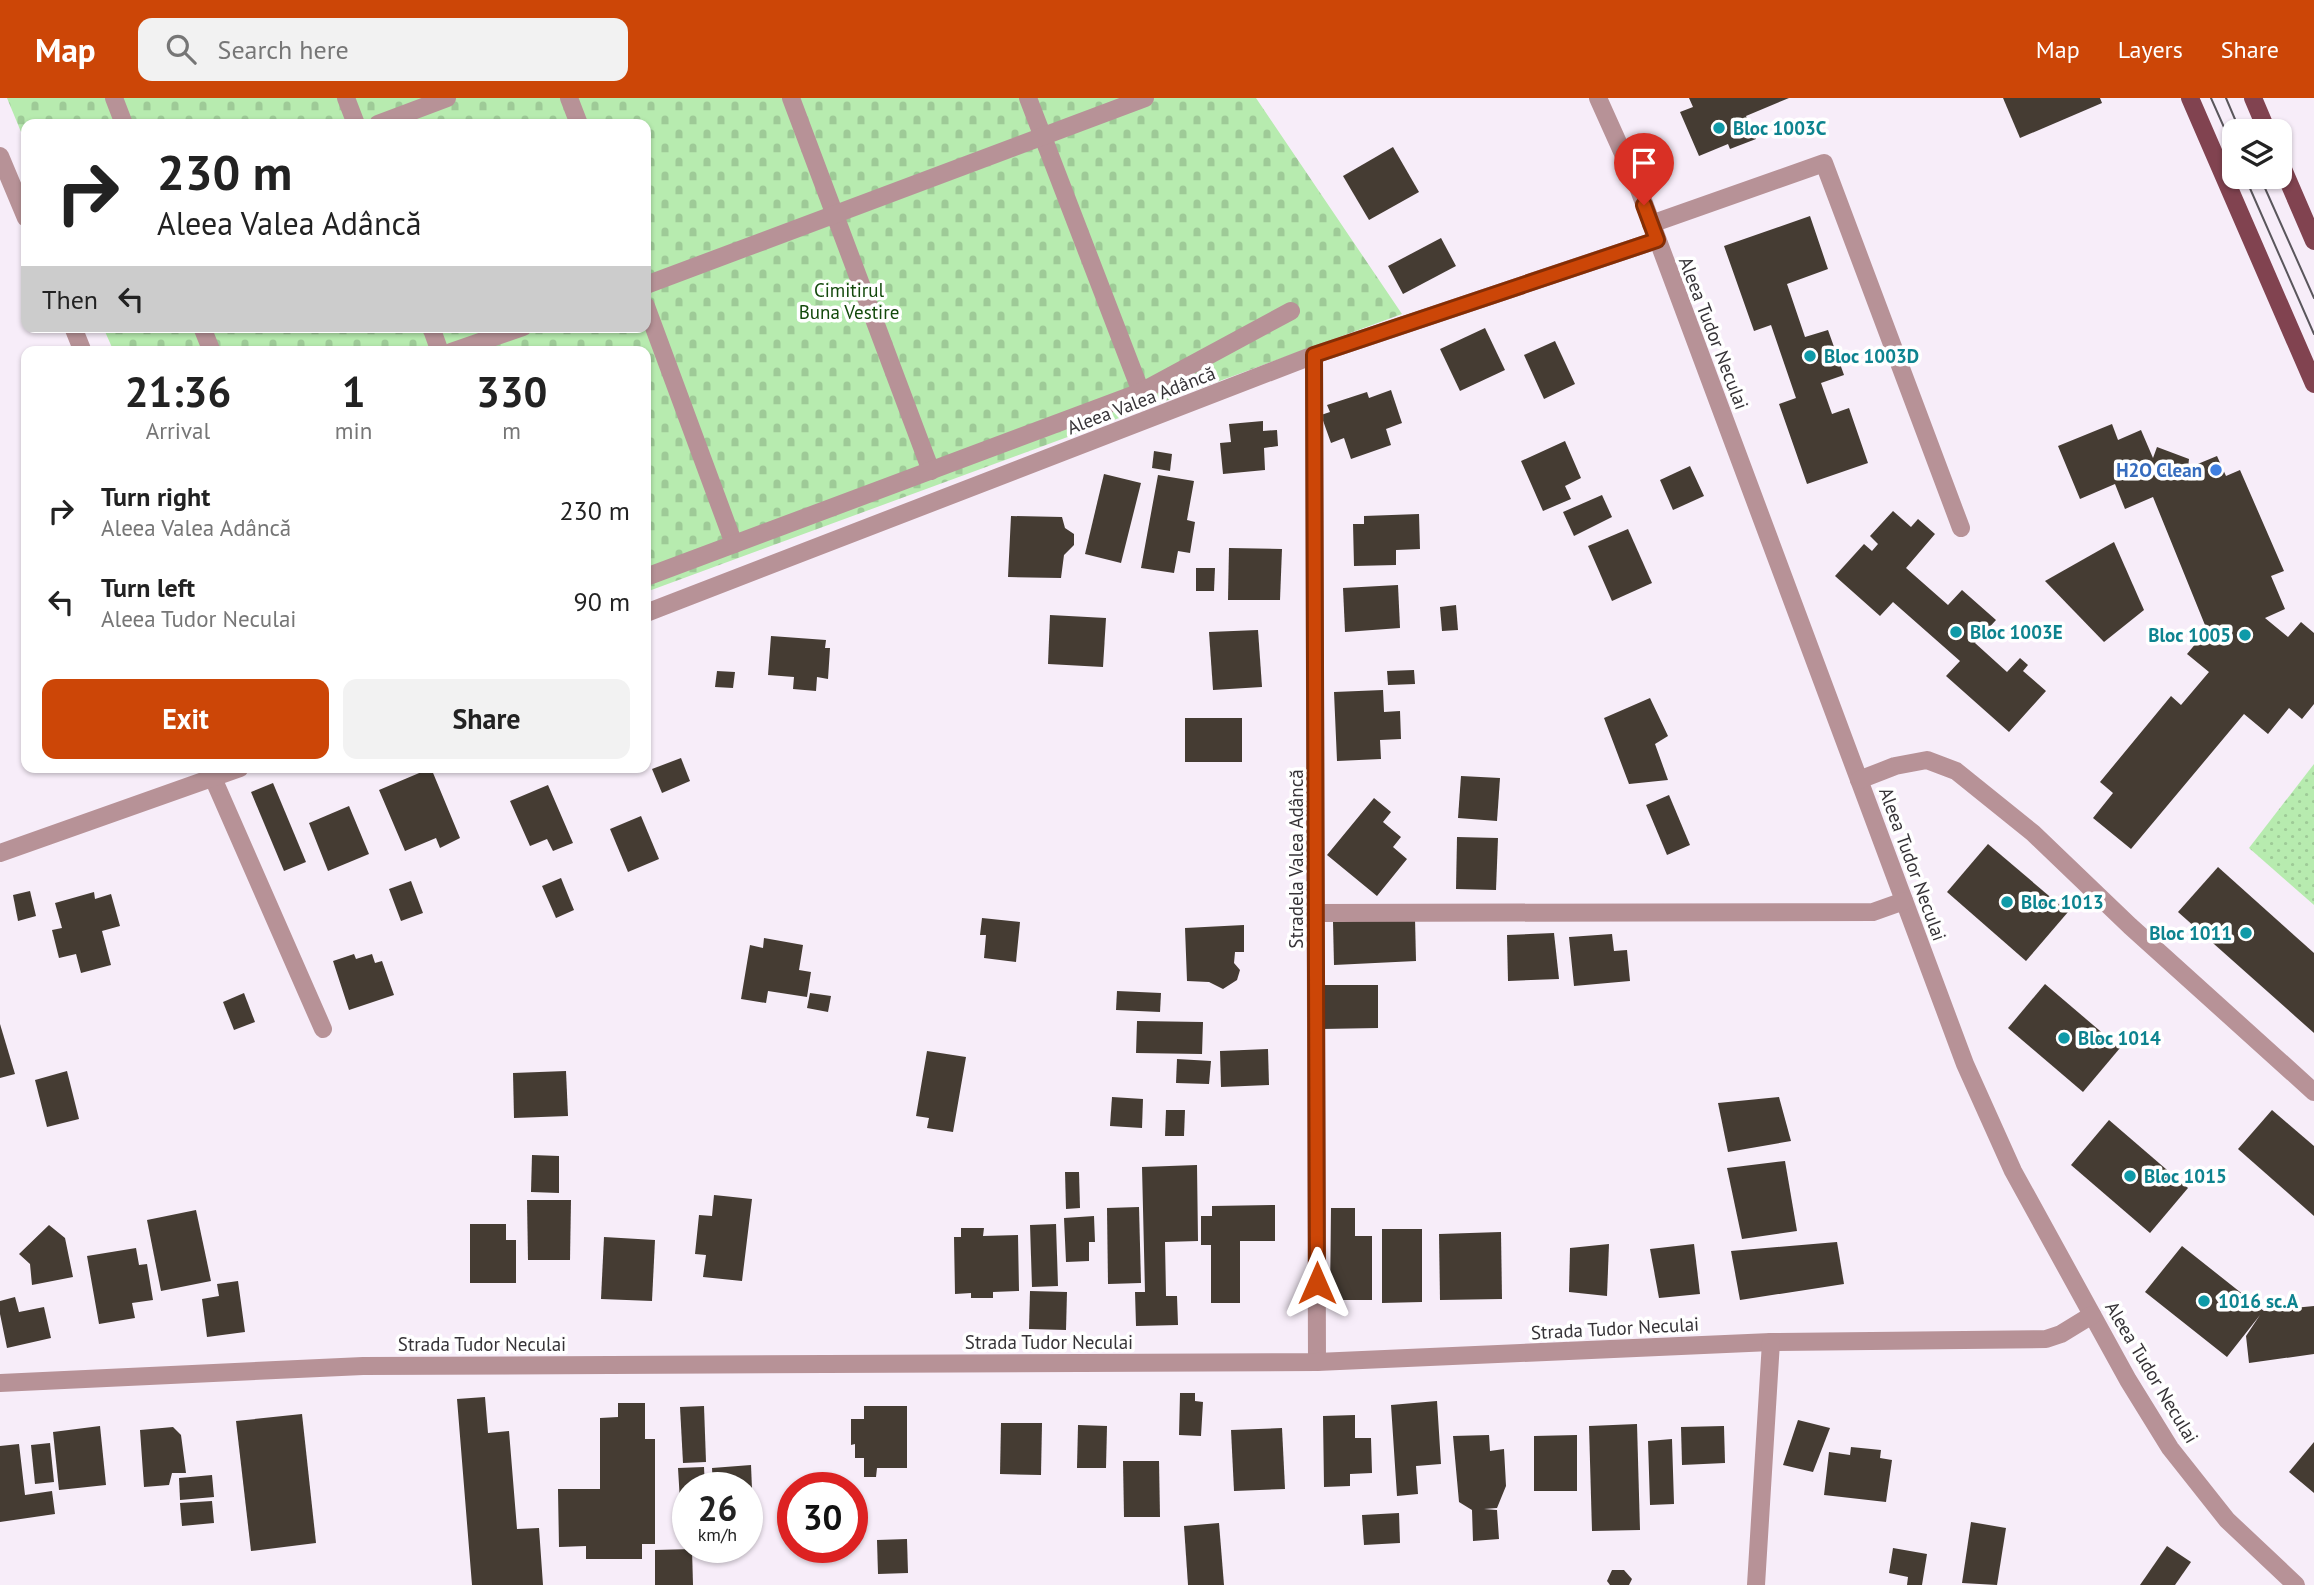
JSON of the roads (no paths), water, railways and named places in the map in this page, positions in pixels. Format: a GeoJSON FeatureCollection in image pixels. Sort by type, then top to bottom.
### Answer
{"type":"FeatureCollection","features":[{"type":"Feature","properties":{"kind":"main road"},"geometry":{"type":"LineString","coordinates":[[2190,98],[2314,384]]}},
{"type":"Feature","properties":{"kind":"main road"},"geometry":{"type":"LineString","coordinates":[[2253,98],[2262,119]]}},
{"type":"Feature","properties":{"kind":"main road"},"geometry":{"type":"LineString","coordinates":[[2292,189],[2314,241]]}},
{"type":"Feature","properties":{"kind":"street"},"geometry":{"type":"LineString","coordinates":[[114,98],[122,119]]}},
{"type":"Feature","properties":{"kind":"street"},"geometry":{"type":"LineString","coordinates":[[346,98],[354,119]]}},
{"type":"Feature","properties":{"kind":"street"},"geometry":{"type":"LineString","coordinates":[[391,119],[447,98]]}},
{"type":"Feature","properties":{"kind":"street"},"geometry":{"type":"LineString","coordinates":[[569,98],[577,119]]}},
{"type":"Feature","properties":{"kind":"street"},"geometry":{"type":"LineString","coordinates":[[791,98],[931,471]]}},
{"type":"Feature","properties":{"kind":"street"},"geometry":{"type":"LineString","coordinates":[[1028,98],[1140,392]]}},
{"type":"Feature","properties":{"kind":"street"},"geometry":{"type":"LineString","coordinates":[[651,283],[1145,98]]}},
{"type":"Feature","properties":{"kind":"street","name":"Aleea Tudor Neculai"},"geometry":{"type":"LineString","coordinates":[[1598,98],[1638,187],[1965,1064],[2007,1159],[2128,1380],[2170,1448],[2227,1520],[2296,1585]]}},
{"type":"Feature","properties":{"kind":"street"},"geometry":{"type":"LineString","coordinates":[[0,156],[21,206]]}},
{"type":"Feature","properties":{"kind":"street","name":"Aleea Valea Adâncă"},"geometry":{"type":"LineString","coordinates":[[651,611],[1314,355],[1654,232],[1824,163],[1961,528]]}},
{"type":"Feature","properties":{"kind":"street"},"geometry":{"type":"LineString","coordinates":[[651,576],[1140,392],[1291,311]]}},
{"type":"Feature","properties":{"kind":"street"},"geometry":{"type":"LineString","coordinates":[[651,320],[734,544]]}},
{"type":"Feature","properties":{"kind":"street"},"geometry":{"type":"LineString","coordinates":[[468,346],[505,333]]}},
{"type":"Feature","properties":{"kind":"street","name":"Stradela Valea Adâncă"},"geometry":{"type":"LineString","coordinates":[[1314,355],[1317,1363]]}},
{"type":"Feature","properties":{"kind":"street"},"geometry":{"type":"LineString","coordinates":[[1859,780],[1895,766],[1927,760],[1956,771],[2033,832],[2130,926],[2314,1092]]}},
{"type":"Feature","properties":{"kind":"street"},"geometry":{"type":"LineString","coordinates":[[0,853],[227,773]]}},
{"type":"Feature","properties":{"kind":"street"},"geometry":{"type":"LineString","coordinates":[[214,778],[323,1029]]}},
{"type":"Feature","properties":{"kind":"street"},"geometry":{"type":"LineString","coordinates":[[1317,913],[1873,912],[1904,901]]}},
{"type":"Feature","properties":{"kind":"street","name":"Strada Tudor Neculai"},"geometry":{"type":"LineString","coordinates":[[0,1383],[363,1366],[1317,1363],[1771,1342],[2046,1339],[2061,1334],[2092,1315]]}},
{"type":"Feature","properties":{"kind":"street"},"geometry":{"type":"LineString","coordinates":[[1756,1585],[1771,1342]]}},
{"type":"Feature","properties":{"kind":"tram line"},"geometry":{"type":"LineString","coordinates":[[2211,98],[2222,123]]}},
{"type":"Feature","properties":{"kind":"tram line"},"geometry":{"type":"LineString","coordinates":[[2226,98],[2235,119]]}},
{"type":"Feature","properties":{"kind":"tram line"},"geometry":{"type":"LineString","coordinates":[[2250,189],[2314,334]]}},
{"type":"Feature","properties":{"kind":"tram line"},"geometry":{"type":"LineString","coordinates":[[2265,189],[2314,298]]}},
{"type":"Feature","properties":{"kind":"place","name":"Bloc 1003C"},"geometry":{"type":"Point","coordinates":[1719,128]}},
{"type":"Feature","properties":{"kind":"place","name":"Bloc 1003D"},"geometry":{"type":"Point","coordinates":[1810,356]}},
{"type":"Feature","properties":{"kind":"place","name":"H2O Clean"},"geometry":{"type":"Point","coordinates":[2216,470]}},
{"type":"Feature","properties":{"kind":"place","name":"Bloc 1003E"},"geometry":{"type":"Point","coordinates":[1956,632]}},
{"type":"Feature","properties":{"kind":"place","name":"Bloc 1005"},"geometry":{"type":"Point","coordinates":[2245,635]}},
{"type":"Feature","properties":{"kind":"place","name":"Bloc 1013"},"geometry":{"type":"Point","coordinates":[2007,902]}},
{"type":"Feature","properties":{"kind":"place","name":"Bloc 1011"},"geometry":{"type":"Point","coordinates":[2246,933]}},
{"type":"Feature","properties":{"kind":"place","name":"Bloc 1014"},"geometry":{"type":"Point","coordinates":[2064,1038]}},
{"type":"Feature","properties":{"kind":"place","name":"Bloc 1015"},"geometry":{"type":"Point","coordinates":[2130,1176]}},
{"type":"Feature","properties":{"kind":"place","name":"1016 sc.A"},"geometry":{"type":"Point","coordinates":[2204,1301]}},
{"type":"Feature","properties":{"kind":"park label","name":"Cimitirul Buna Vestire"},"geometry":{"type":"Point","coordinates":[849,301]}}]}
